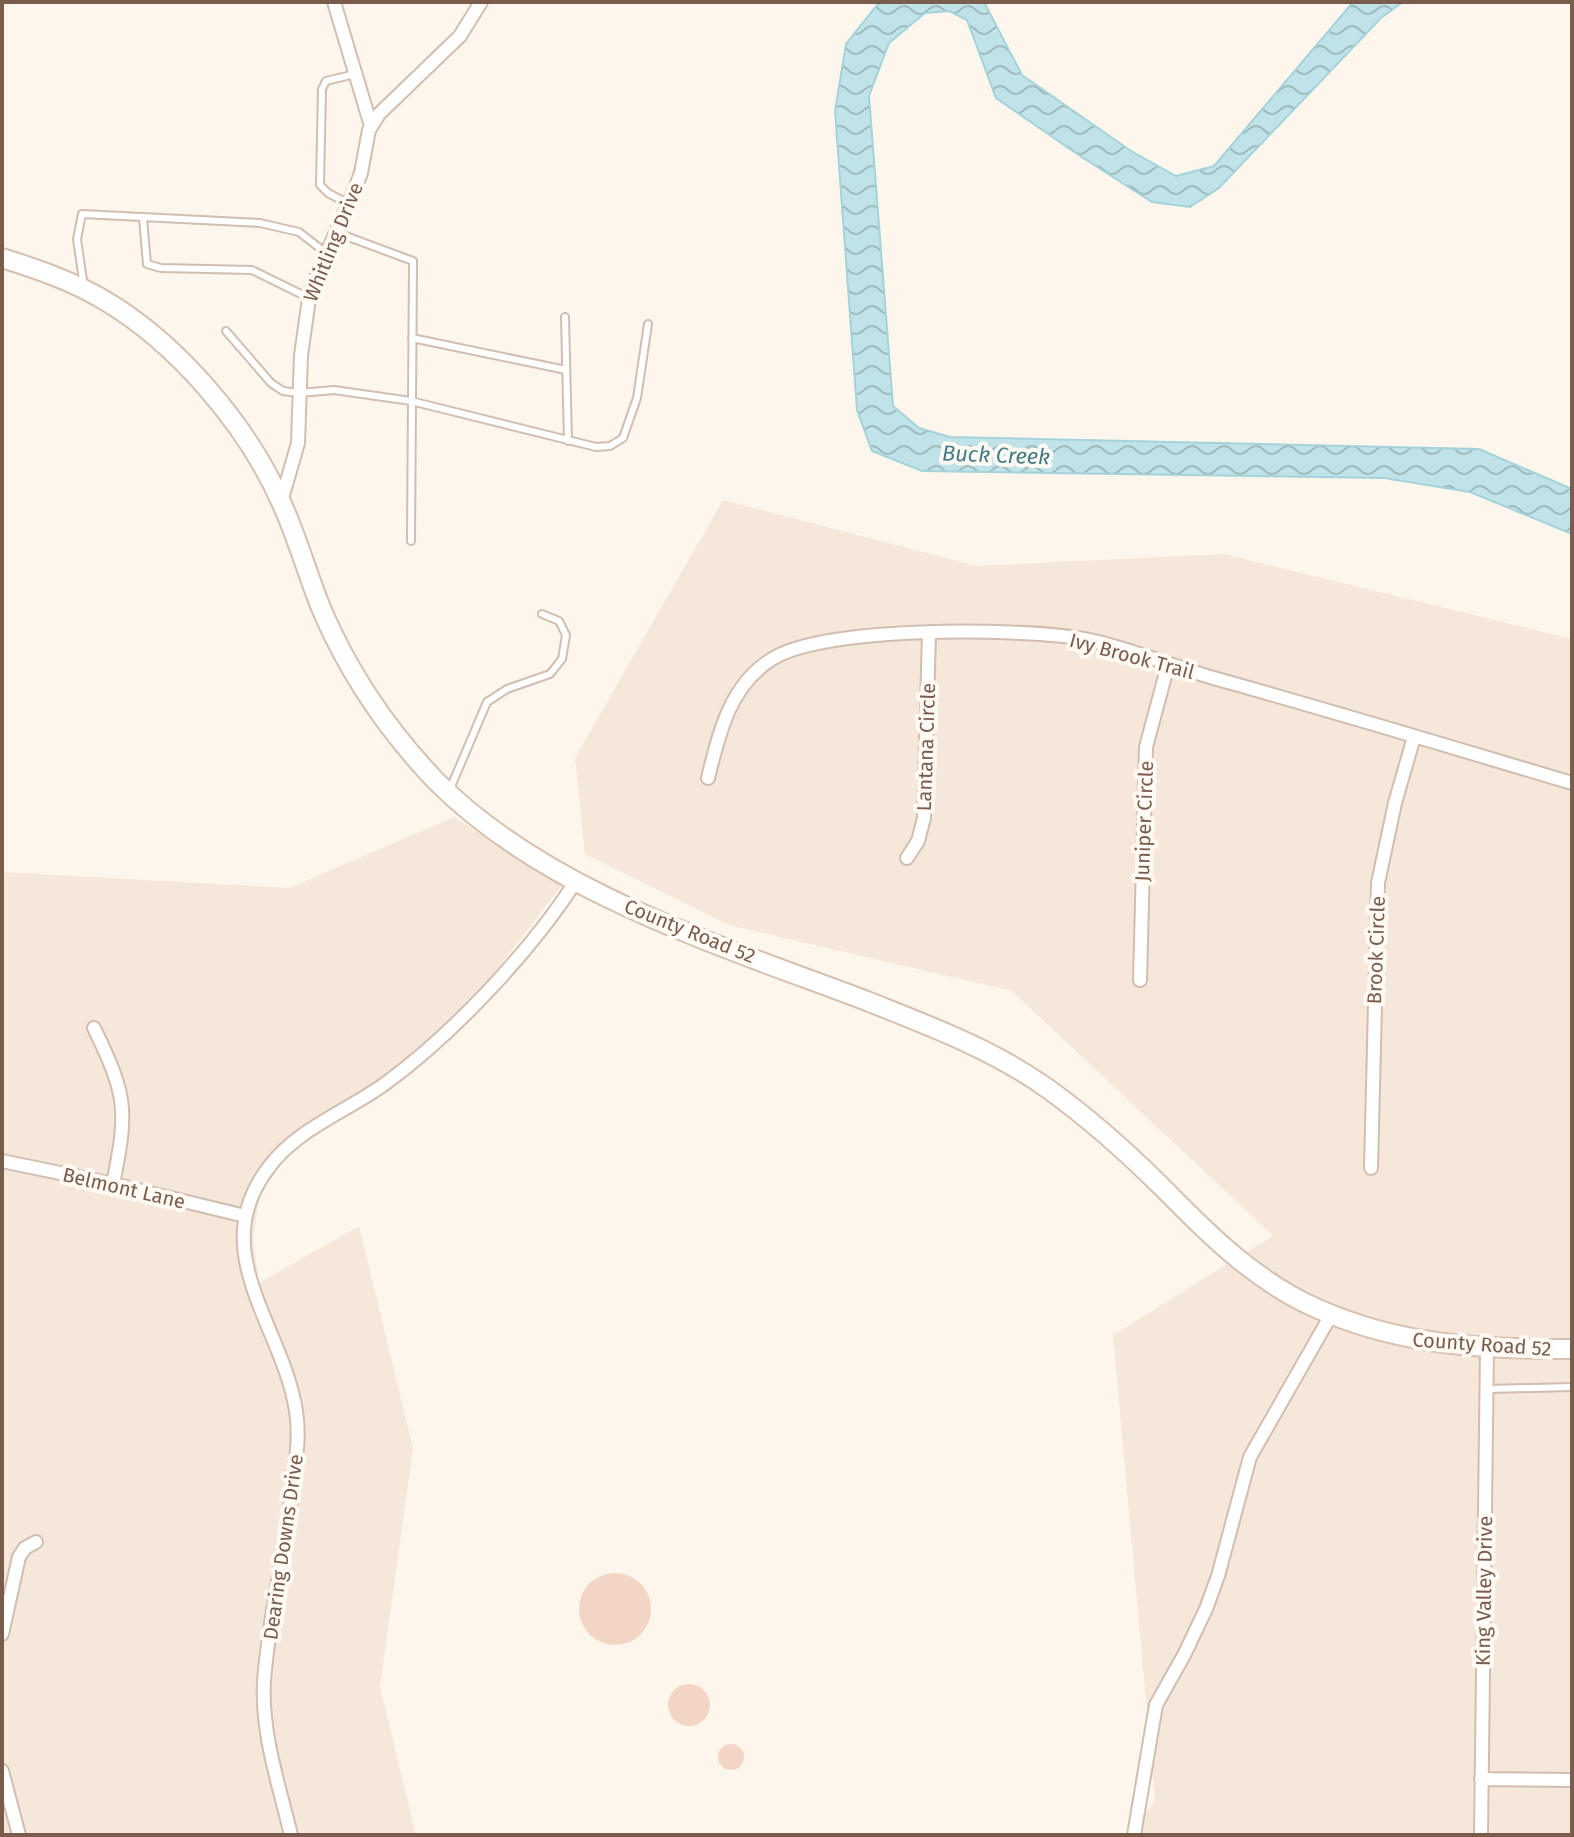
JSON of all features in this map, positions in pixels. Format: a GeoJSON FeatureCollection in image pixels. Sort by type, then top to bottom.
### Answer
{"type":"FeatureCollection","features":[{"type":"Feature","properties":{"kind":"street"},"geometry":{"type":"LineString","coordinates":[[334,2],[371,126]]}},
{"type":"Feature","properties":{"kind":"street"},"geometry":{"type":"LineString","coordinates":[[371,126],[379,114],[460,36],[481,2]]}},
{"type":"Feature","properties":{"kind":"street","name":"Whitling Drive"},"geometry":{"type":"LineString","coordinates":[[281,502],[298,443],[299,393],[309,298],[361,173],[371,126]]}},
{"type":"Feature","properties":{"kind":"street","name":"County Road 52"},"geometry":{"type":"LineString","coordinates":[[2,258],[45,272],[106,301],[144,328],[200,381],[244,437],[281,502],[325,616],[346,658],[400,741],[468,811],[509,842],[576,881],[691,933],[926,1024],[996,1056],[1046,1087],[1109,1137],[1192,1219],[1249,1267],[1308,1305],[1367,1328],[1413,1340],[1487,1348],[1572,1349]]}},
{"type":"Feature","properties":{"kind":"street","name":"Ivy Brook Trail"},"geometry":{"type":"LineString","coordinates":[[708,778],[723,720],[733,701],[750,677],[773,658],[804,646],[831,641],[929,633],[1078,638],[1572,783]]}},
{"type":"Feature","properties":{"kind":"street","name":"Lantana Circle"},"geometry":{"type":"LineString","coordinates":[[907,858],[918,841],[924,818],[929,633]]}},
{"type":"Feature","properties":{"kind":"street","name":"Juniper Circle"},"geometry":{"type":"LineString","coordinates":[[1140,980],[1146,747],[1168,665]]}},
{"type":"Feature","properties":{"kind":"street","name":"Brook Circle"},"geometry":{"type":"LineString","coordinates":[[1371,1168],[1378,883],[1395,803],[1414,737]]}},
{"type":"Feature","properties":{"kind":"street","name":"Dearing Downs Drive"},"geometry":{"type":"LineString","coordinates":[[291,1835],[264,1715],[264,1682],[291,1502],[298,1441],[296,1413],[289,1378],[247,1276],[243,1244],[245,1216],[261,1178],[290,1144],[383,1086],[447,1032],[521,952],[561,905],[576,881]]}},
{"type":"Feature","properties":{"kind":"street"},"geometry":{"type":"LineString","coordinates":[[94,1028],[110,1061],[123,1103],[124,1121],[113,1184]]}},
{"type":"Feature","properties":{"kind":"street","name":"Belmont Lane"},"geometry":{"type":"LineString","coordinates":[[2,1161],[245,1216]]}},
{"type":"Feature","properties":{"kind":"street"},"geometry":{"type":"LineString","coordinates":[[1134,1835],[1156,1705],[1206,1609],[1250,1457],[1331,1315]]}},
{"type":"Feature","properties":{"kind":"street","name":"King Valley Drive"},"geometry":{"type":"LineString","coordinates":[[1481,1835],[1487,1348]]}},
{"type":"Feature","properties":{"kind":"street"},"geometry":{"type":"LineString","coordinates":[[2,1634],[19,1557],[25,1548],[36,1542]]}},
{"type":"Feature","properties":{"kind":"street"},"geometry":{"type":"LineString","coordinates":[[2,1771],[19,1835]]}},
{"type":"Feature","properties":{"kind":"street"},"geometry":{"type":"LineString","coordinates":[[1481,1779],[1572,1780]]}},
{"type":"Feature","properties":{"kind":"lane"},"geometry":{"type":"LineString","coordinates":[[348,203],[328,193],[320,185],[322,89],[326,81],[355,74]]}},
{"type":"Feature","properties":{"kind":"lane"},"geometry":{"type":"LineString","coordinates":[[85,290],[77,239],[82,214],[260,223],[299,232],[326,253]]}},
{"type":"Feature","properties":{"kind":"lane"},"geometry":{"type":"LineString","coordinates":[[143,218],[147,264],[161,268],[252,270],[309,298]]}},
{"type":"Feature","properties":{"kind":"lane"},"geometry":{"type":"LineString","coordinates":[[335,232],[413,261],[411,541]]}},
{"type":"Feature","properties":{"kind":"lane"},"geometry":{"type":"LineString","coordinates":[[565,317],[568,441]]}},
{"type":"Feature","properties":{"kind":"lane"},"geometry":{"type":"LineString","coordinates":[[226,331],[276,388],[299,393],[334,390],[411,401],[596,447],[610,446],[623,438],[637,398],[648,324]]}},
{"type":"Feature","properties":{"kind":"lane"},"geometry":{"type":"LineString","coordinates":[[412,338],[566,370]]}},
{"type":"Feature","properties":{"kind":"lane"},"geometry":{"type":"LineString","coordinates":[[449,793],[487,702],[507,689],[550,674],[562,659],[566,635],[559,621],[542,614]]}},
{"type":"Feature","properties":{"kind":"lane"},"geometry":{"type":"LineString","coordinates":[[1485,1390],[1572,1387]]}},
{"type":"Feature","properties":{"kind":"shaded area"},"geometry":{"type":"Polygon","coordinates":[[[723,500],[977,566],[1224,554],[1572,639],[1572,1835],[1127,1835],[1155,1801],[1113,1335],[1273,1236],[1012,991],[729,925],[585,854],[575,758],[723,500]]]}},
{"type":"Feature","properties":{"kind":"shaded area"},"geometry":{"type":"Polygon","coordinates":[[[454,817],[562,885],[426,1062],[283,1155],[260,1194],[253,1238],[259,1283],[359,1226],[413,1448],[380,1687],[416,1835],[2,1835],[2,872],[289,888],[454,817]]]}},
{"type":"Feature","properties":{"kind":"water","name":"Buck Creek"},"geometry":{"type":"Polygon","coordinates":[[[885,2],[984,2],[1022,75],[1131,151],[1176,176],[1214,166],[1353,2],[1403,2],[1381,18],[1219,188],[1190,207],[1152,202],[996,98],[967,20],[949,11],[925,13],[889,43],[869,96],[893,406],[919,428],[950,437],[1479,449],[1572,489],[1572,534],[1470,492],[1384,478],[922,471],[872,451],[857,410],[835,111],[846,44],[877,5],[885,2]]]}},
{"type":"Feature","properties":{"kind":"building"},"geometry":{"type":"Polygon","coordinates":[[[622,1573],[641,1583],[649,1595],[649,1623],[641,1635],[629,1643],[608,1645],[589,1635],[581,1623],[579,1602],[589,1583],[601,1575],[622,1573]]]}},
{"type":"Feature","properties":{"kind":"building"},"geometry":{"type":"Polygon","coordinates":[[[689,1684],[704,1690],[710,1705],[704,1720],[689,1726],[674,1720],[668,1705],[674,1690],[689,1684]]]}},
{"type":"Feature","properties":{"kind":"building"},"geometry":{"type":"Polygon","coordinates":[[[731,1744],[740,1748],[744,1757],[740,1766],[731,1770],[722,1766],[718,1757],[722,1748],[731,1744]]]}}]}
